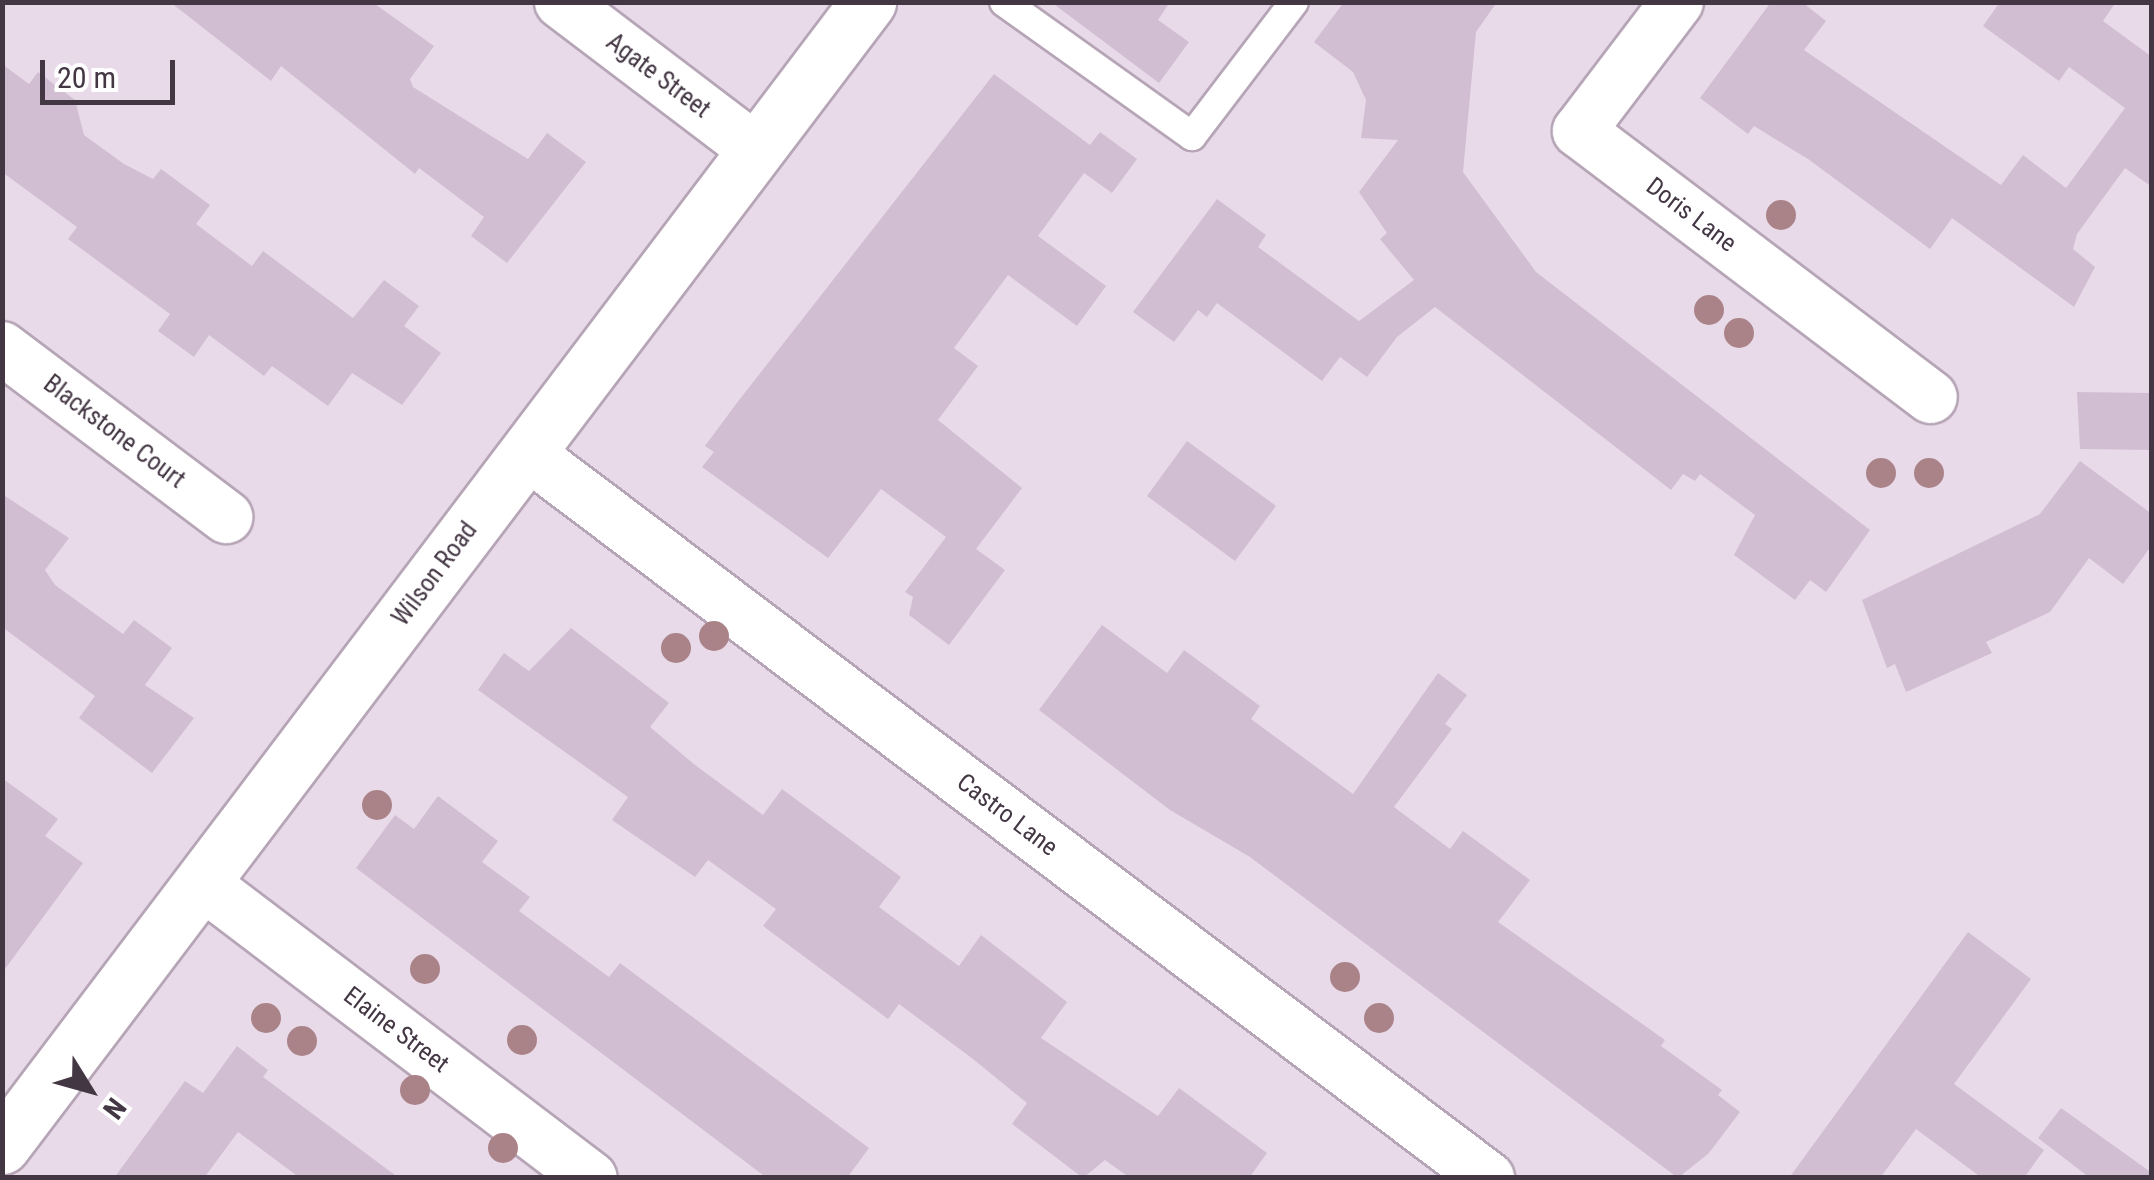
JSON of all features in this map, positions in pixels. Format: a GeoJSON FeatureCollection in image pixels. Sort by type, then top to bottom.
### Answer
{"type":"FeatureCollection","features":[{"type":"Feature","properties":{"kind":"street","name":"Agate Street"},"geometry":{"type":"LineString","coordinates":[[561,2],[756,150]]}},
{"type":"Feature","properties":{"kind":"street","name":"Wilson Road"},"geometry":{"type":"LineString","coordinates":[[2,1146],[868,2]]}},
{"type":"Feature","properties":{"kind":"street","name":"Doris Lane"},"geometry":{"type":"LineString","coordinates":[[1677,2],[1580,131],[1930,396]]}},
{"type":"Feature","properties":{"kind":"street","name":"Blackstone Court"},"geometry":{"type":"LineString","coordinates":[[2,348],[226,517]]}},
{"type":"Feature","properties":{"kind":"street","name":"Castro Lane"},"geometry":{"type":"LineString","coordinates":[[527,453],[1488,1178]]}},
{"type":"Feature","properties":{"kind":"street","name":"Elaine Street"},"geometry":{"type":"LineString","coordinates":[[202,883],[590,1178]]}},
{"type":"Feature","properties":{"kind":"lane"},"geometry":{"type":"LineString","coordinates":[[1004,2],[1192,136],[1294,2]]}},
{"type":"Feature","properties":{"kind":"shaded area"},"geometry":{"type":"Polygon","coordinates":[[[3,3],[2151,3],[2151,1177],[3,1177],[3,3]]]}},
{"type":"Feature","properties":{"kind":"building"},"geometry":{"type":"Polygon","coordinates":[[[170,2],[372,2],[434,46],[410,79],[413,87],[528,159],[547,133],[586,162],[507,263],[471,236],[484,217],[419,168],[415,174],[281,66],[271,81],[170,2]]]}},
{"type":"Feature","properties":{"kind":"building"},"geometry":{"type":"Polygon","coordinates":[[[1051,2],[1170,2],[1158,20],[1189,42],[1159,83],[1051,2]]]}},
{"type":"Feature","properties":{"kind":"building"},"geometry":{"type":"Polygon","coordinates":[[[1344,2],[1497,2],[1476,32],[1463,172],[1536,272],[1870,530],[1826,592],[1810,580],[1795,600],[1734,555],[1755,515],[1700,474],[1695,481],[1683,474],[1671,490],[1435,307],[1397,337],[1367,377],[1340,357],[1322,381],[1217,303],[1207,317],[1198,310],[1174,342],[1133,312],[1217,199],[1266,235],[1258,247],[1359,321],[1414,280],[1380,239],[1387,233],[1359,192],[1398,140],[1361,138],[1366,100],[1353,72],[1314,42],[1344,2]]]}},
{"type":"Feature","properties":{"kind":"building"},"geometry":{"type":"Polygon","coordinates":[[[1771,2],[1802,2],[1826,21],[1804,50],[2001,185],[2023,155],[2066,188],[2125,108],[2069,67],[2059,81],[1983,26],[2000,2],[2116,2],[2103,21],[2152,57],[2152,187],[2125,168],[2077,234],[2073,249],[2095,267],[2074,307],[1952,218],[1930,249],[1808,159],[1754,126],[1748,134],[1700,98],[1771,2]]]}},
{"type":"Feature","properties":{"kind":"building"},"geometry":{"type":"Polygon","coordinates":[[[2,64],[29,84],[38,72],[75,100],[84,135],[124,164],[153,179],[161,169],[210,205],[196,224],[252,266],[263,251],[353,318],[384,280],[419,306],[404,326],[441,353],[402,405],[352,373],[328,406],[272,366],[264,376],[209,335],[194,357],[158,331],[170,314],[68,239],[77,227],[2,172],[2,64]]]}},
{"type":"Feature","properties":{"kind":"building"},"geometry":{"type":"Polygon","coordinates":[[[994,74],[1090,145],[1100,132],[1137,159],[1112,193],[1084,173],[1038,236],[1106,286],[1077,326],[1008,275],[954,348],[978,366],[938,420],[1022,488],[976,549],[1005,570],[949,645],[909,615],[913,597],[905,592],[946,537],[881,489],[828,558],[702,467],[714,452],[705,446],[736,404],[994,74]]]}},
{"type":"Feature","properties":{"kind":"building"},"geometry":{"type":"Polygon","coordinates":[[[2077,392],[2152,393],[2152,450],[2080,449],[2077,392]]]}},
{"type":"Feature","properties":{"kind":"building"},"geometry":{"type":"Polygon","coordinates":[[[1187,441],[1276,506],[1235,561],[1147,496],[1187,441]]]}},
{"type":"Feature","properties":{"kind":"building"},"geometry":{"type":"Polygon","coordinates":[[[2080,461],[2152,514],[2152,545],[2123,584],[2089,558],[2050,612],[1986,642],[1992,653],[1906,692],[1895,664],[1887,668],[1862,600],[2040,514],[2080,461]]]}},
{"type":"Feature","properties":{"kind":"building"},"geometry":{"type":"Polygon","coordinates":[[[2,494],[69,538],[45,570],[55,585],[123,634],[134,620],[172,648],[145,685],[194,718],[152,773],[79,718],[95,696],[2,627],[2,494]]]}},
{"type":"Feature","properties":{"kind":"building"},"geometry":{"type":"Polygon","coordinates":[[[1102,625],[1167,673],[1184,650],[1260,706],[1251,719],[1353,794],[1438,673],[1467,695],[1445,724],[1452,729],[1394,807],[1450,849],[1463,831],[1530,880],[1498,922],[1665,1040],[1661,1046],[1722,1090],[1718,1095],[1740,1112],[1709,1153],[1678,1178],[1250,857],[1170,810],[1039,710],[1102,625]]]}},
{"type":"Feature","properties":{"kind":"building"},"geometry":{"type":"Polygon","coordinates":[[[571,628],[669,703],[650,727],[695,765],[763,815],[782,789],[901,877],[879,907],[959,966],[981,935],[1067,1002],[1041,1038],[1158,1116],[1179,1088],[1267,1153],[1249,1178],[1130,1178],[1105,1160],[1083,1178],[1012,1124],[1027,1103],[973,1059],[899,1004],[888,1019],[763,926],[776,909],[708,860],[695,877],[612,820],[628,797],[478,690],[504,653],[529,671],[571,628]]]}},
{"type":"Feature","properties":{"kind":"building"},"geometry":{"type":"Polygon","coordinates":[[[2,778],[58,819],[45,836],[83,863],[2,973],[2,778]]]}},
{"type":"Feature","properties":{"kind":"building"},"geometry":{"type":"Polygon","coordinates":[[[438,796],[498,841],[482,862],[530,897],[519,911],[609,977],[620,963],[869,1148],[847,1178],[767,1178],[356,868],[395,815],[414,829],[438,796]]]}},
{"type":"Feature","properties":{"kind":"building"},"geometry":{"type":"Polygon","coordinates":[[[1968,932],[2031,979],[1954,1084],[2044,1150],[2024,1178],[1982,1178],[1916,1129],[1880,1178],[1789,1178],[1968,932]]]}},
{"type":"Feature","properties":{"kind":"building"},"geometry":{"type":"Polygon","coordinates":[[[237,1046],[268,1070],[263,1077],[399,1178],[300,1178],[238,1132],[204,1178],[114,1178],[185,1081],[203,1093],[237,1046]]]}},
{"type":"Feature","properties":{"kind":"building"},"geometry":{"type":"Polygon","coordinates":[[[2061,1108],[2152,1173],[2152,1178],[2090,1178],[2038,1138],[2061,1108]]]}}]}
